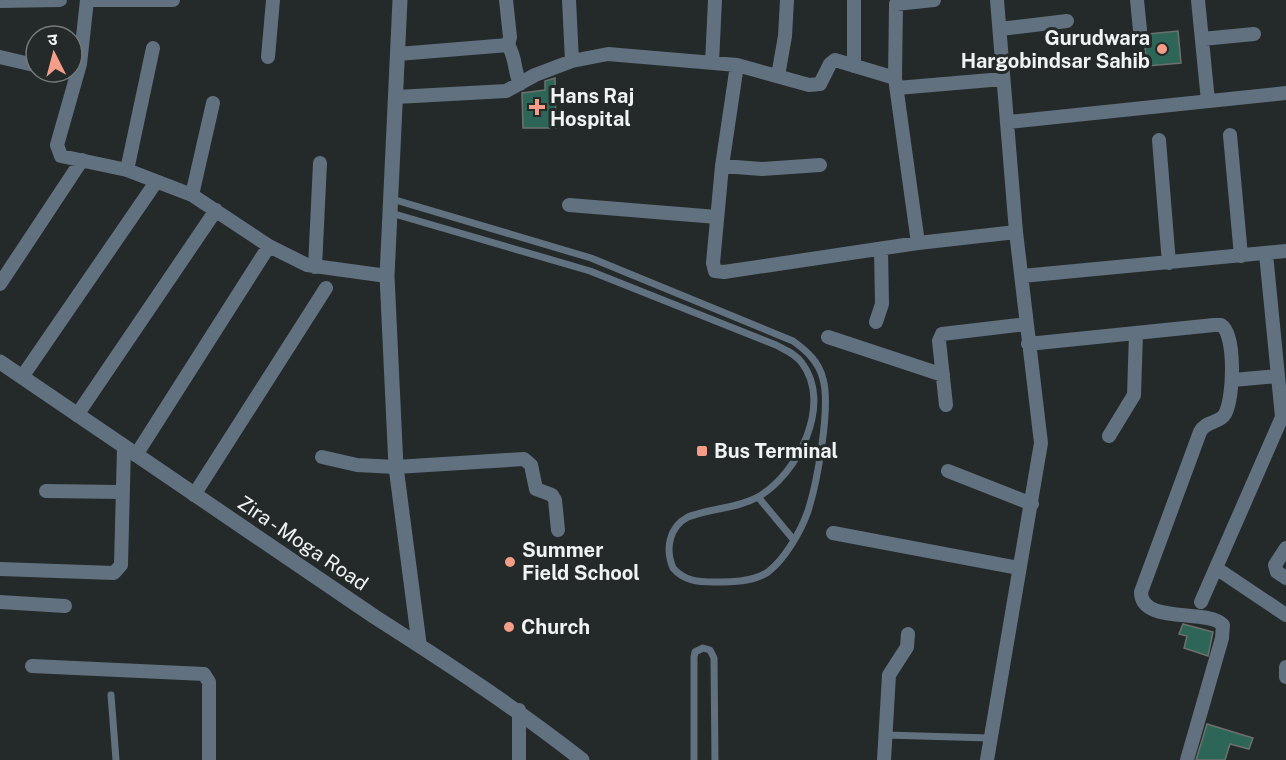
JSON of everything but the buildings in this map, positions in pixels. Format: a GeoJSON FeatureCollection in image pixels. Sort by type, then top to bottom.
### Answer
{"type":"FeatureCollection","features":[{"type":"Feature","properties":{"kind":"street"},"geometry":{"type":"LineString","coordinates":[[0,1],[60,0]]}},
{"type":"Feature","properties":{"kind":"street"},"geometry":{"type":"LineString","coordinates":[[87,0],[80,64],[57,145],[61,156],[127,170],[192,195],[269,246],[315,267],[387,276]]}},
{"type":"Feature","properties":{"kind":"street"},"geometry":{"type":"LineString","coordinates":[[93,0],[173,0]]}},
{"type":"Feature","properties":{"kind":"street"},"geometry":{"type":"LineString","coordinates":[[268,57],[273,0]]}},
{"type":"Feature","properties":{"kind":"street"},"geometry":{"type":"LineString","coordinates":[[400,0],[387,276],[396,467],[419,643]]}},
{"type":"Feature","properties":{"kind":"street"},"geometry":{"type":"LineString","coordinates":[[506,0],[510,37],[508,45],[514,54],[514,69],[520,84]]}},
{"type":"Feature","properties":{"kind":"street"},"geometry":{"type":"LineString","coordinates":[[569,0],[573,61]]}},
{"type":"Feature","properties":{"kind":"street"},"geometry":{"type":"LineString","coordinates":[[712,63],[715,0]]}},
{"type":"Feature","properties":{"kind":"street"},"geometry":{"type":"LineString","coordinates":[[778,76],[785,36],[787,0]]}},
{"type":"Feature","properties":{"kind":"street"},"geometry":{"type":"LineString","coordinates":[[854,0],[854,66]]}},
{"type":"Feature","properties":{"kind":"street"},"geometry":{"type":"LineString","coordinates":[[918,243],[896,83],[896,4],[934,0]]}},
{"type":"Feature","properties":{"kind":"street"},"geometry":{"type":"LineString","coordinates":[[987,760],[1041,443],[1016,232],[997,0]]}},
{"type":"Feature","properties":{"kind":"street"},"geometry":{"type":"LineString","coordinates":[[1137,0],[1140,30]]}},
{"type":"Feature","properties":{"kind":"street"},"geometry":{"type":"LineString","coordinates":[[1198,0],[1208,101]]}},
{"type":"Feature","properties":{"kind":"street"},"geometry":{"type":"LineString","coordinates":[[1000,29],[1067,21]]}},
{"type":"Feature","properties":{"kind":"street"},"geometry":{"type":"LineString","coordinates":[[1202,39],[1254,34]]}},
{"type":"Feature","properties":{"kind":"street"},"geometry":{"type":"LineString","coordinates":[[398,54],[508,45]]}},
{"type":"Feature","properties":{"kind":"street"},"geometry":{"type":"LineString","coordinates":[[127,170],[153,48]]}},
{"type":"Feature","properties":{"kind":"street"},"geometry":{"type":"LineString","coordinates":[[396,97],[506,92],[573,61],[608,54],[737,65],[815,86],[824,80],[831,61],[838,60],[896,83],[1003,80]]}},
{"type":"Feature","properties":{"kind":"street"},"geometry":{"type":"LineString","coordinates":[[0,57],[24,63]]}},
{"type":"Feature","properties":{"kind":"street"},"geometry":{"type":"LineString","coordinates":[[737,65],[722,166],[713,263],[715,271],[1016,232]]}},
{"type":"Feature","properties":{"kind":"street"},"geometry":{"type":"LineString","coordinates":[[1008,123],[1286,93]]}},
{"type":"Feature","properties":{"kind":"street"},"geometry":{"type":"LineString","coordinates":[[192,195],[213,103]]}},
{"type":"Feature","properties":{"kind":"street"},"geometry":{"type":"LineString","coordinates":[[1230,135],[1241,256]]}},
{"type":"Feature","properties":{"kind":"street"},"geometry":{"type":"LineString","coordinates":[[1159,140],[1169,263]]}},
{"type":"Feature","properties":{"kind":"street"},"geometry":{"type":"LineString","coordinates":[[0,284],[82,160]]}},
{"type":"Feature","properties":{"kind":"street"},"geometry":{"type":"LineString","coordinates":[[315,267],[320,163]]}},
{"type":"Feature","properties":{"kind":"street"},"geometry":{"type":"LineString","coordinates":[[722,166],[762,169],[820,165]]}},
{"type":"Feature","properties":{"kind":"street"},"geometry":{"type":"LineString","coordinates":[[22,377],[156,182]]}},
{"type":"Feature","properties":{"kind":"street"},"geometry":{"type":"LineString","coordinates":[[569,205],[717,217]]}},
{"type":"Feature","properties":{"kind":"street"},"geometry":{"type":"LineString","coordinates":[[77,415],[216,210]]}},
{"type":"Feature","properties":{"kind":"street"},"geometry":{"type":"LineString","coordinates":[[0,569],[114,573],[119,570],[121,565],[121,492],[130,451],[269,246]]}},
{"type":"Feature","properties":{"kind":"street"},"geometry":{"type":"LineString","coordinates":[[876,321],[882,304],[881,249]]}},
{"type":"Feature","properties":{"kind":"street"},"geometry":{"type":"LineString","coordinates":[[1022,276],[1286,251]]}},
{"type":"Feature","properties":{"kind":"street"},"geometry":{"type":"LineString","coordinates":[[1201,602],[1284,418],[1277,376],[1266,254]]}},
{"type":"Feature","properties":{"kind":"street"},"geometry":{"type":"LineString","coordinates":[[194,495],[326,288]]}},
{"type":"Feature","properties":{"kind":"street"},"geometry":{"type":"LineString","coordinates":[[946,405],[939,342],[942,334],[1026,324]]}},
{"type":"Feature","properties":{"kind":"street"},"geometry":{"type":"LineString","coordinates":[[1028,344],[1221,325],[1228,332],[1233,380],[1226,412],[1221,418],[1206,423],[1200,432],[1142,592],[1142,599],[1148,607],[1180,615],[1217,620],[1223,625],[1223,634],[1187,760]]}},
{"type":"Feature","properties":{"kind":"street"},"geometry":{"type":"LineString","coordinates":[[1109,436],[1134,395],[1136,333]]}},
{"type":"Feature","properties":{"kind":"street"},"geometry":{"type":"LineString","coordinates":[[828,337],[943,375]]}},
{"type":"Feature","properties":{"kind":"street","name":"Zira - Moga Road"},"geometry":{"type":"LineString","coordinates":[[0,362],[375,617],[419,643],[519,710],[582,760]]}},
{"type":"Feature","properties":{"kind":"street"},"geometry":{"type":"LineString","coordinates":[[1233,380],[1277,376]]}},
{"type":"Feature","properties":{"kind":"street"},"geometry":{"type":"LineString","coordinates":[[322,457],[357,465],[396,467],[524,459],[531,465],[536,489],[552,495],[555,500],[558,530]]}},
{"type":"Feature","properties":{"kind":"street"},"geometry":{"type":"LineString","coordinates":[[948,471],[1032,504]]}},
{"type":"Feature","properties":{"kind":"street"},"geometry":{"type":"LineString","coordinates":[[46,491],[121,492]]}},
{"type":"Feature","properties":{"kind":"street"},"geometry":{"type":"LineString","coordinates":[[833,533],[1019,568]]}},
{"type":"Feature","properties":{"kind":"street"},"geometry":{"type":"LineString","coordinates":[[1286,548],[1275,565],[1277,572],[1286,578]]}},
{"type":"Feature","properties":{"kind":"street"},"geometry":{"type":"LineString","coordinates":[[1216,568],[1286,615]]}},
{"type":"Feature","properties":{"kind":"street"},"geometry":{"type":"LineString","coordinates":[[0,602],[65,606]]}},
{"type":"Feature","properties":{"kind":"street"},"geometry":{"type":"LineString","coordinates":[[884,760],[889,675],[907,647],[908,634]]}},
{"type":"Feature","properties":{"kind":"street"},"geometry":{"type":"LineString","coordinates":[[32,666],[204,674],[209,682],[209,760]]}},
{"type":"Feature","properties":{"kind":"street"},"geometry":{"type":"LineString","coordinates":[[1286,667],[1286,677]]}},
{"type":"Feature","properties":{"kind":"street"},"geometry":{"type":"LineString","coordinates":[[519,710],[519,760]]}},
{"type":"Feature","properties":{"kind":"lane"},"geometry":{"type":"LineString","coordinates":[[391,206],[591,258],[793,341],[803,348],[820,369],[826,404],[811,499],[802,525],[777,565],[756,578],[704,582],[688,580],[678,574],[670,561],[670,539],[680,521],[697,514],[732,507],[758,497],[776,482],[795,458],[813,418],[812,386],[808,372],[798,358],[776,345],[590,271],[391,206]]}},
{"type":"Feature","properties":{"kind":"lane"},"geometry":{"type":"LineString","coordinates":[[758,497],[793,539]]}},
{"type":"Feature","properties":{"kind":"lane"},"geometry":{"type":"LineString","coordinates":[[694,760],[694,657],[695,652],[703,648],[710,650],[714,658],[715,760]]}},
{"type":"Feature","properties":{"kind":"lane"},"geometry":{"type":"LineString","coordinates":[[111,695],[116,760]]}},
{"type":"Feature","properties":{"kind":"lane"},"geometry":{"type":"LineString","coordinates":[[885,735],[990,738]]}},
{"type":"Feature","properties":{"kind":"place","name":"Gurudwara Hargobindsar Sahib"},"geometry":{"type":"Point","coordinates":[1162,49]}},
{"type":"Feature","properties":{"kind":"place","name":"Hans Raj Hospital"},"geometry":{"type":"Point","coordinates":[537,107]}},
{"type":"Feature","properties":{"kind":"place","name":"Bus Terminal"},"geometry":{"type":"Point","coordinates":[702,451]}},
{"type":"Feature","properties":{"kind":"place","name":"Summer Field School"},"geometry":{"type":"Point","coordinates":[510,562]}},
{"type":"Feature","properties":{"kind":"place","name":"Church"},"geometry":{"type":"Point","coordinates":[509,627]}}]}
